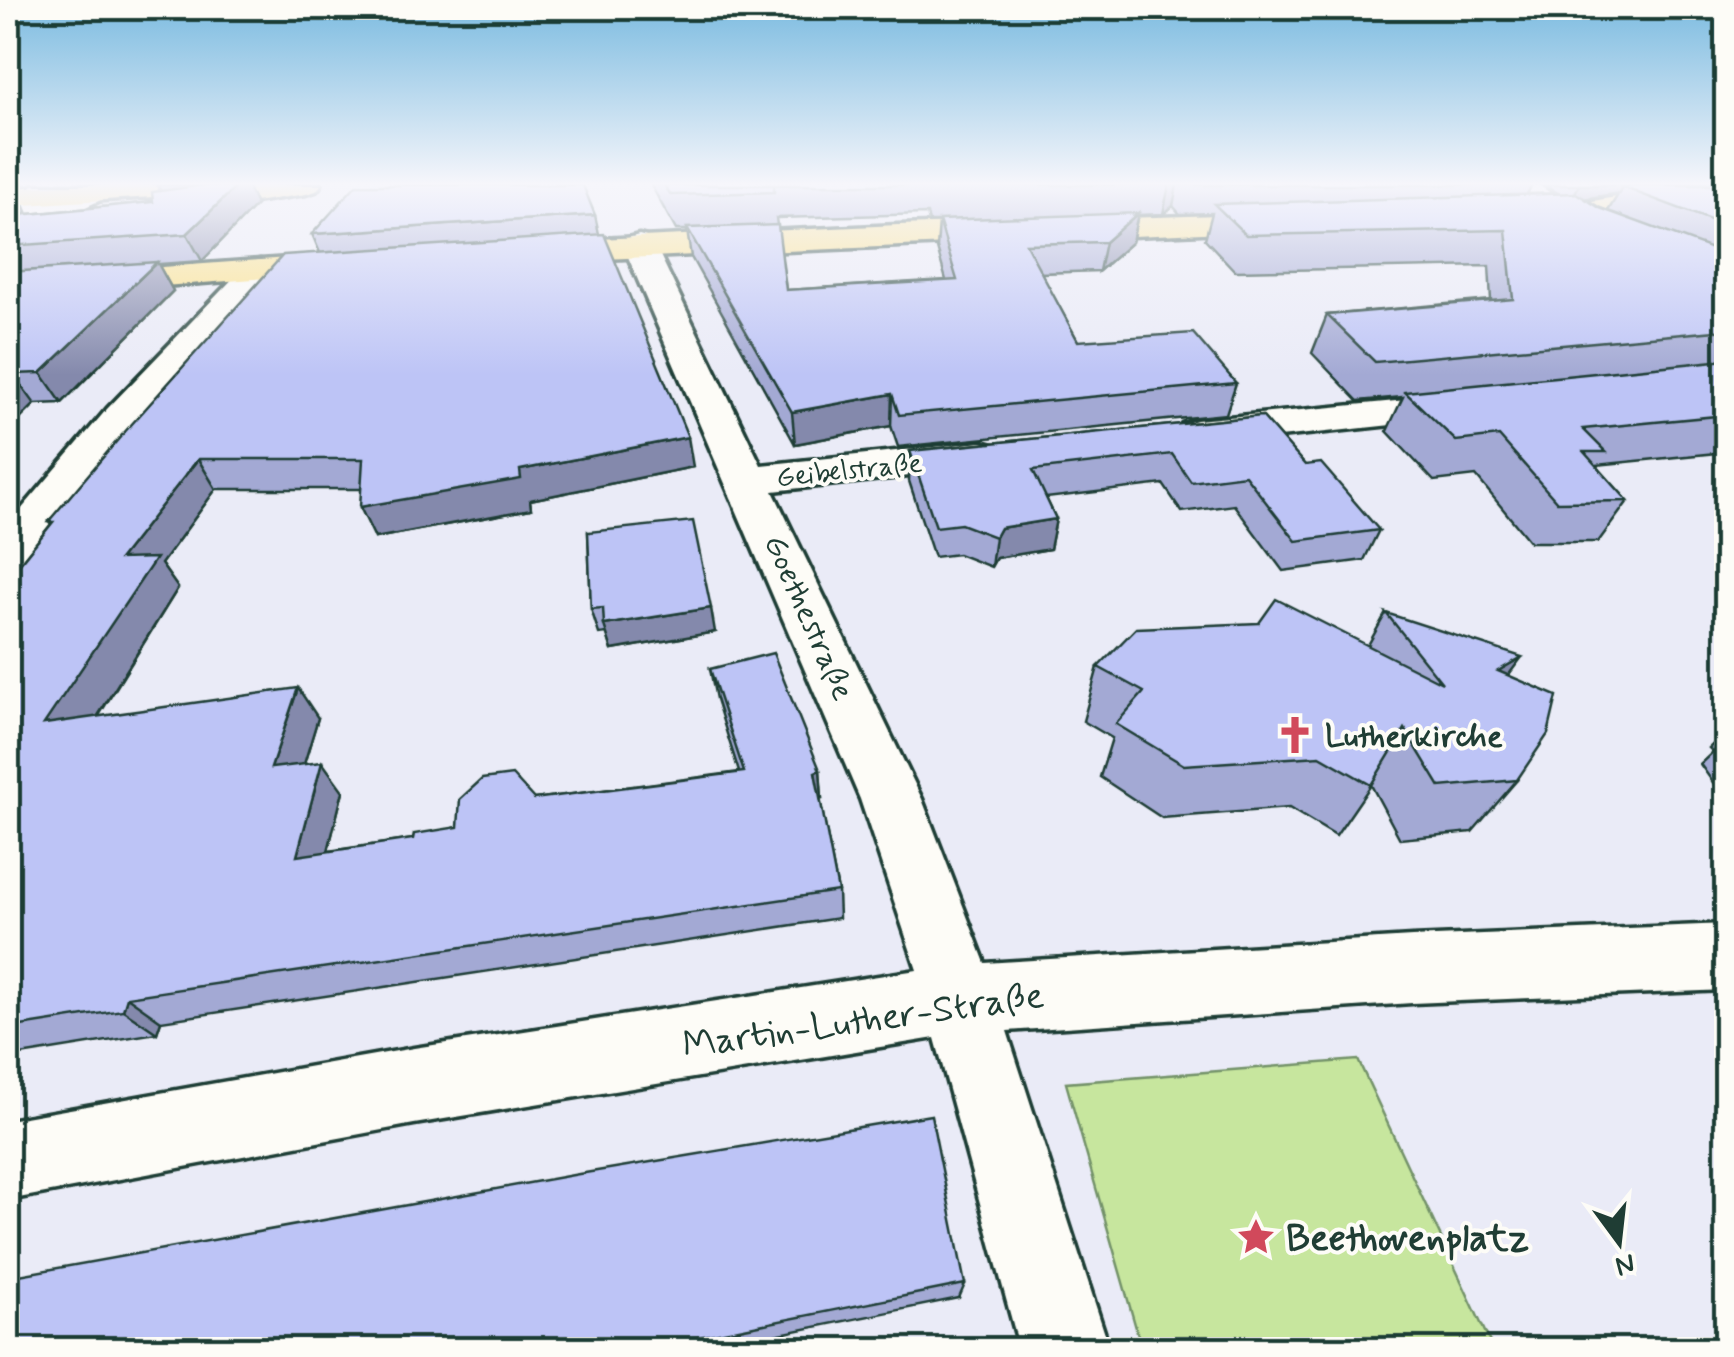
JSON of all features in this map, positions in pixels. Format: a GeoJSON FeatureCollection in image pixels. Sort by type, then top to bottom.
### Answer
{"type":"FeatureCollection","features":[{"type":"Feature","properties":{"kind":"main road"},"geometry":{"type":"LineString","coordinates":[[500,254],[588,248]]}},
{"type":"Feature","properties":{"kind":"main road"},"geometry":{"type":"LineString","coordinates":[[8,288],[380,262]]}},
{"type":"Feature","properties":{"kind":"street","name":"Goethestraße"},"geometry":{"type":"LineString","coordinates":[[641,248],[892,799],[939,928],[1065,1350]]}},
{"type":"Feature","properties":{"kind":"street"},"geometry":{"type":"LineString","coordinates":[[1631,248],[1726,287]]}},
{"type":"Feature","properties":{"kind":"street"},"geometry":{"type":"LineString","coordinates":[[8,555],[122,418],[260,270]]}},
{"type":"Feature","properties":{"kind":"street"},"geometry":{"type":"LineString","coordinates":[[1164,436],[1515,401]]}},
{"type":"Feature","properties":{"kind":"street","name":"Geibelstraße"},"geometry":{"type":"LineString","coordinates":[[748,480],[1026,451]]}},
{"type":"Feature","properties":{"kind":"street","name":"Martin-Luther-Straße"},"geometry":{"type":"LineString","coordinates":[[8,1160],[414,1086],[958,998],[1412,970],[1726,958]]}},
{"type":"Feature","properties":{"kind":"green space","name":"Beethovenplatz"},"geometry":{"type":"Polygon","coordinates":[[[1358,1060],[1493,1349],[1142,1349],[1066,1083],[1358,1060]]]}},
{"type":"Feature","properties":{"kind":"building"},"geometry":{"type":"Polygon","coordinates":[[[385,248],[610,248],[688,437],[520,470],[521,479],[360,507],[363,459],[198,459],[120,559],[156,558],[44,724],[298,688],[271,768],[322,762],[297,856],[413,839],[414,834],[458,827],[460,799],[482,779],[512,775],[534,799],[744,772],[710,669],[773,653],[820,770],[815,772],[838,891],[127,997],[123,1010],[8,1028],[8,578],[53,522],[48,522],[122,435],[283,255],[385,248]]]}},
{"type":"Feature","properties":{"kind":"building"},"geometry":{"type":"Polygon","coordinates":[[[699,248],[781,248],[786,290],[957,280],[947,248],[1028,248],[1078,341],[1193,333],[1236,383],[899,415],[892,394],[792,412],[699,248]]]}},
{"type":"Feature","properties":{"kind":"building"},"geometry":{"type":"Polygon","coordinates":[[[1508,248],[1710,248],[1726,254],[1726,330],[1375,362],[1327,315],[1513,299],[1508,248]]]}},
{"type":"Feature","properties":{"kind":"building"},"geometry":{"type":"Polygon","coordinates":[[[157,262],[41,373],[13,374],[8,379],[8,272],[157,262]]]}},
{"type":"Feature","properties":{"kind":"building"},"geometry":{"type":"Polygon","coordinates":[[[1726,360],[1726,415],[1583,429],[1606,452],[1584,452],[1628,501],[1557,502],[1499,436],[1456,441],[1405,392],[1726,360]]]}},
{"type":"Feature","properties":{"kind":"building"},"geometry":{"type":"Polygon","coordinates":[[[1262,416],[1305,465],[1321,463],[1379,530],[1296,541],[1245,475],[1191,482],[1172,454],[1033,470],[1056,519],[1000,528],[995,537],[961,524],[936,527],[910,451],[1262,416]]]}},
{"type":"Feature","properties":{"kind":"building"},"geometry":{"type":"Polygon","coordinates":[[[693,521],[711,608],[604,625],[603,608],[591,609],[588,532],[693,521]]]}},
{"type":"Feature","properties":{"kind":"building"},"geometry":{"type":"Polygon","coordinates":[[[1276,599],[1442,683],[1386,613],[1522,657],[1498,671],[1557,696],[1548,734],[1517,780],[1440,787],[1405,729],[1371,785],[1320,756],[1184,765],[1116,724],[1144,692],[1098,667],[1136,628],[1259,623],[1276,599]]]}},
{"type":"Feature","properties":{"kind":"building"},"geometry":{"type":"Polygon","coordinates":[[[931,1115],[965,1284],[634,1350],[8,1350],[8,1277],[931,1115]]]}},
{"type":"Feature","properties":{"kind":"place","name":"Lutherkirche"},"geometry":{"type":"Point","coordinates":[1295,735]}},
{"type":"Feature","properties":{"kind":"place","name":"Beethovenplatz"},"geometry":{"type":"Point","coordinates":[1256,1237]}}]}
